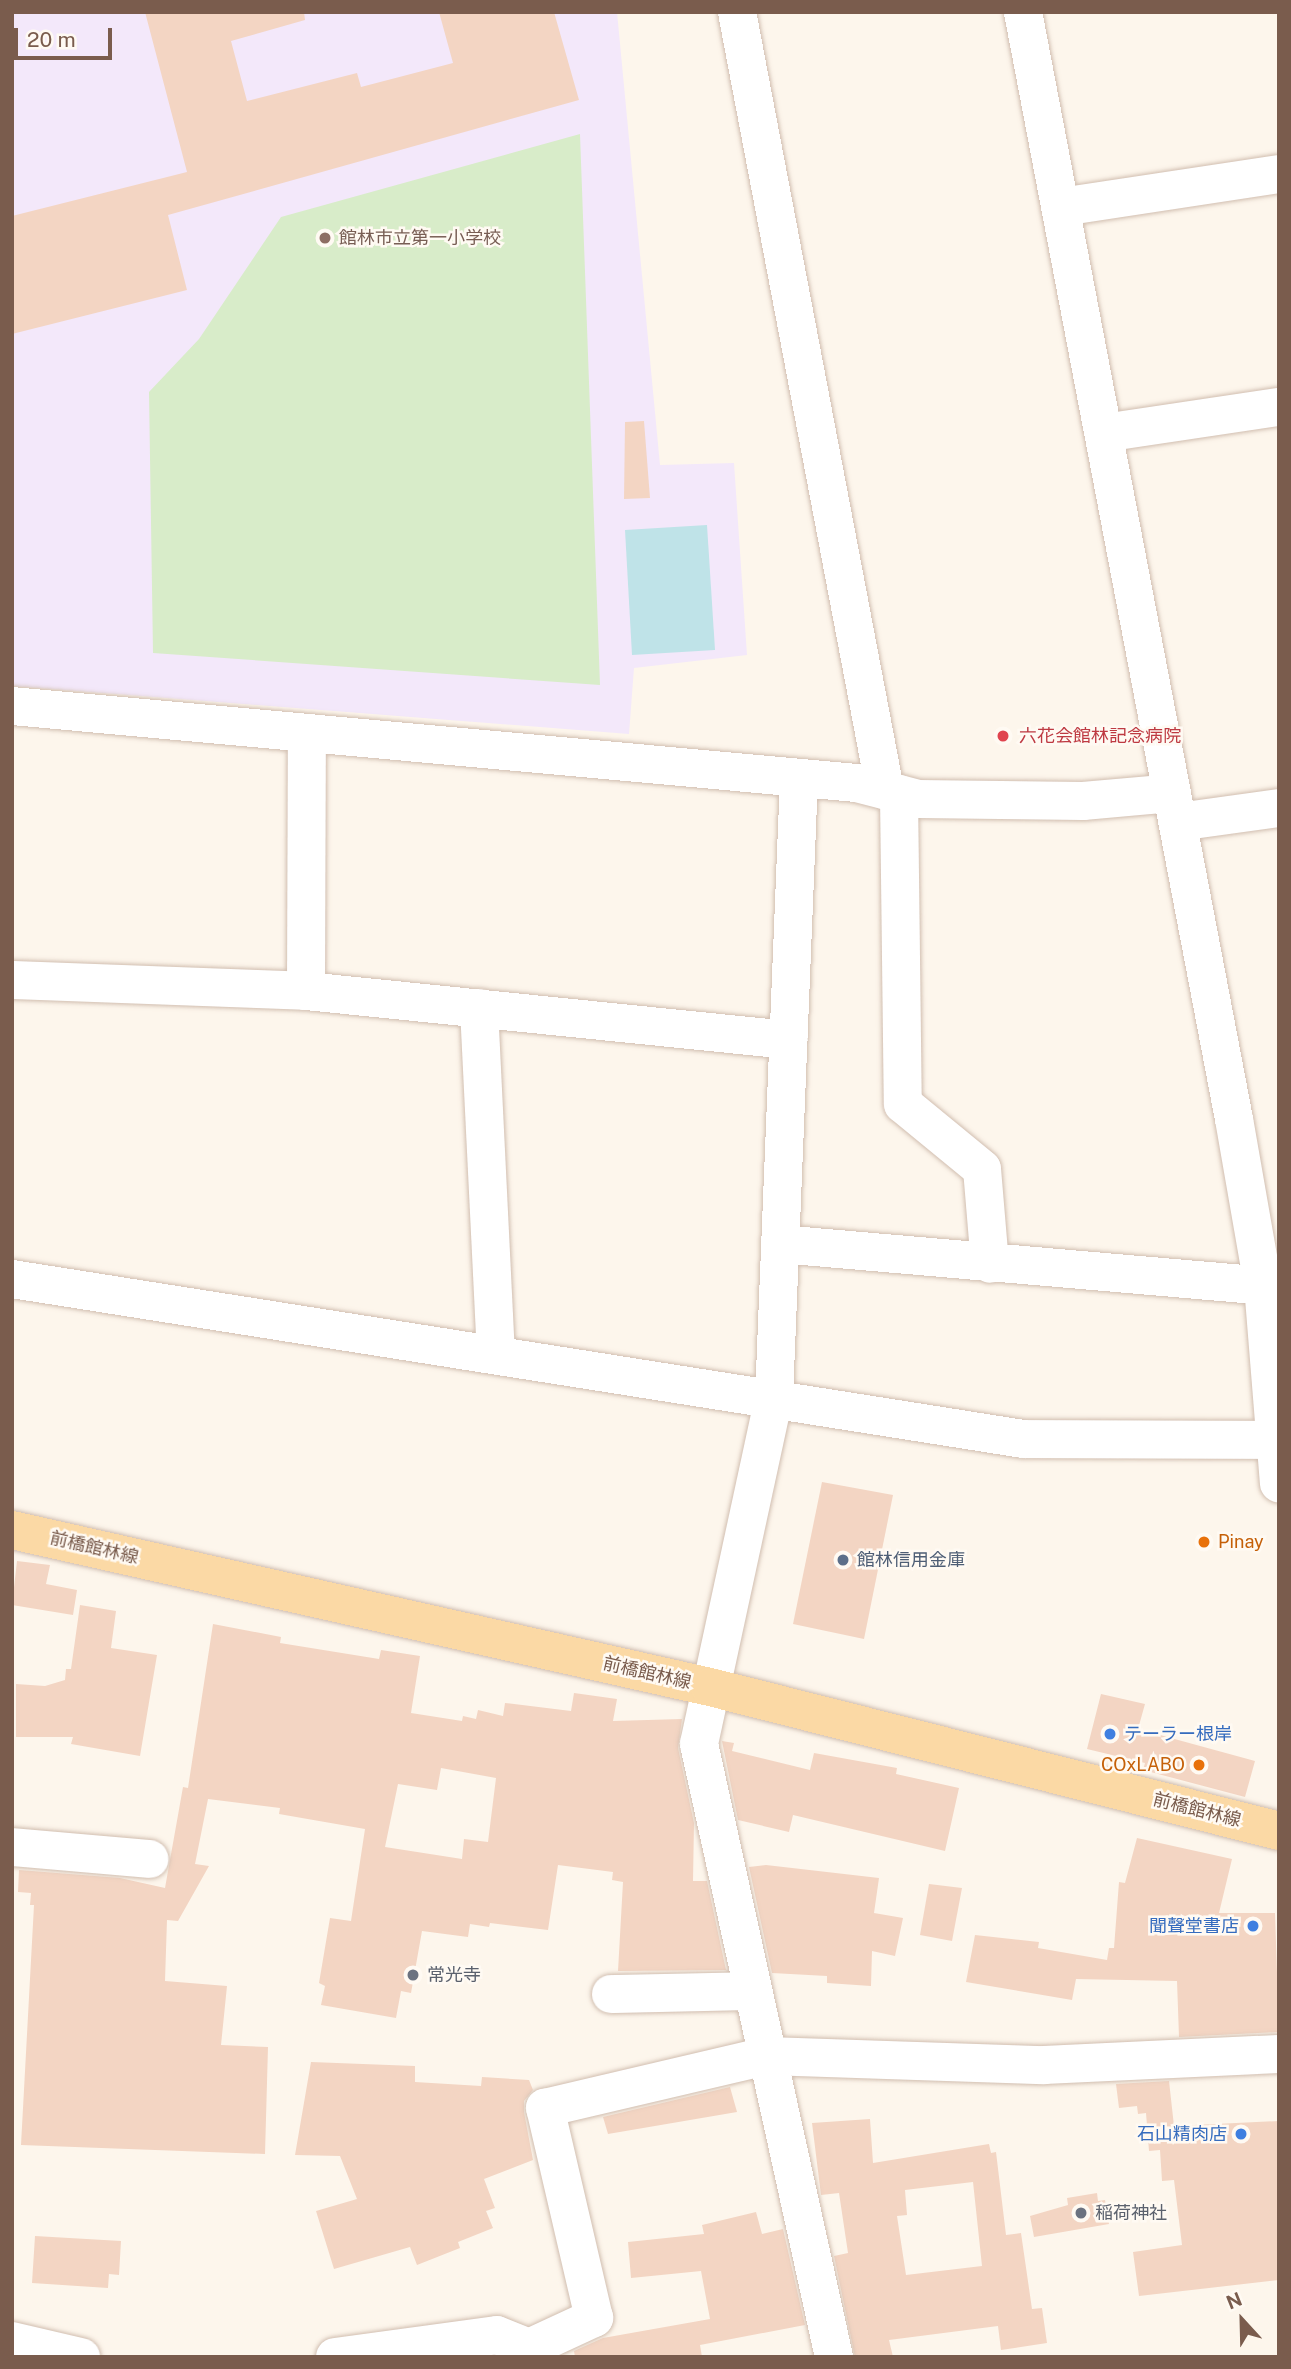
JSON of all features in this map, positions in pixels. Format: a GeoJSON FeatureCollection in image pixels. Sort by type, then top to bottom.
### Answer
{"type":"FeatureCollection","features":[{"type":"Feature","properties":{"kind":"main road","name":"前橋館林線"},"geometry":{"type":"LineString","coordinates":[[12,1530],[710,1687],[1279,1831]]}},
{"type":"Feature","properties":{"kind":"street"},"geometry":{"type":"LineString","coordinates":[[737,12],[892,792],[903,1104],[982,1169],[990,1264]]}},
{"type":"Feature","properties":{"kind":"street"},"geometry":{"type":"LineString","coordinates":[[1023,12],[1175,808],[1271,1286],[1279,1483]]}},
{"type":"Feature","properties":{"kind":"street"},"geometry":{"type":"LineString","coordinates":[[1061,207],[1279,174]]}},
{"type":"Feature","properties":{"kind":"street"},"geometry":{"type":"LineString","coordinates":[[1104,433],[1279,407]]}},
{"type":"Feature","properties":{"kind":"street"},"geometry":{"type":"LineString","coordinates":[[12,706],[307,736],[799,778],[892,792],[918,799],[1083,801],[1175,808],[1279,808]]}},
{"type":"Feature","properties":{"kind":"street"},"geometry":{"type":"LineString","coordinates":[[306,991],[307,736]]}},
{"type":"Feature","properties":{"kind":"street"},"geometry":{"type":"LineString","coordinates":[[799,778],[774,1397],[699,1744],[834,2357]]}},
{"type":"Feature","properties":{"kind":"street"},"geometry":{"type":"LineString","coordinates":[[12,980],[306,991],[789,1040]]}},
{"type":"Feature","properties":{"kind":"street"},"geometry":{"type":"LineString","coordinates":[[479,1008],[496,1354]]}},
{"type":"Feature","properties":{"kind":"street"},"geometry":{"type":"LineString","coordinates":[[780,1244],[1271,1286]]}},
{"type":"Feature","properties":{"kind":"street"},"geometry":{"type":"LineString","coordinates":[[12,1279],[774,1397],[1023,1439],[1276,1440]]}},
{"type":"Feature","properties":{"kind":"street"},"geometry":{"type":"LineString","coordinates":[[12,1847],[149,1859]]}},
{"type":"Feature","properties":{"kind":"street"},"geometry":{"type":"LineString","coordinates":[[611,1994],[752,1991]]}},
{"type":"Feature","properties":{"kind":"street"},"geometry":{"type":"LineString","coordinates":[[335,2357],[497,2335],[530,2353],[594,2318],[545,2108],[766,2056],[1044,2065],[1279,2054]]}},
{"type":"Feature","properties":{"kind":"street"},"geometry":{"type":"LineString","coordinates":[[12,2341],[81,2357]]}},
{"type":"Feature","properties":{"kind":"shaded area","name":"館林市立第一小学校"},"geometry":{"type":"Polygon","coordinates":[[[12,12],[617,12],[660,465],[734,463],[747,655],[634,668],[629,734],[12,686],[12,12]]]}},
{"type":"Feature","properties":{"kind":"green space"},"geometry":{"type":"Polygon","coordinates":[[[580,134],[600,685],[153,653],[149,392],[199,339],[281,217],[580,134]]]}},
{"type":"Feature","properties":{"kind":"water"},"geometry":{"type":"Polygon","coordinates":[[[707,525],[715,650],[632,655],[625,530],[707,525]]]}},
{"type":"Feature","properties":{"kind":"building"},"geometry":{"type":"Polygon","coordinates":[[[145,12],[304,12],[305,20],[231,41],[247,101],[357,73],[361,87],[453,63],[439,12],[554,12],[579,100],[168,215],[187,290],[12,334],[12,216],[187,172],[145,12]]]}},
{"type":"Feature","properties":{"kind":"building"},"geometry":{"type":"Polygon","coordinates":[[[644,421],[650,498],[624,499],[625,422],[644,421]]]}},
{"type":"Feature","properties":{"kind":"building","name":"館林信用金庫"},"geometry":{"type":"Polygon","coordinates":[[[822,1482],[893,1495],[864,1639],[793,1624],[822,1482]]]}},
{"type":"Feature","properties":{"kind":"building"},"geometry":{"type":"Polygon","coordinates":[[[17,1561],[50,1565],[46,1584],[77,1590],[73,1615],[12,1605],[17,1561]]]}},
{"type":"Feature","properties":{"kind":"building"},"geometry":{"type":"Polygon","coordinates":[[[80,1605],[116,1611],[111,1648],[157,1655],[140,1756],[71,1744],[73,1737],[16,1737],[16,1684],[45,1686],[65,1680],[66,1669],[71,1669],[80,1605]]]}},
{"type":"Feature","properties":{"kind":"building"},"geometry":{"type":"Polygon","coordinates":[[[213,1624],[281,1637],[280,1643],[379,1659],[381,1650],[420,1656],[411,1713],[462,1721],[463,1716],[476,1719],[478,1710],[503,1716],[505,1703],[571,1711],[574,1693],[617,1699],[613,1721],[682,1719],[678,1748],[694,1823],[693,1881],[707,1881],[726,1970],[618,1971],[623,1882],[612,1880],[613,1872],[558,1865],[548,1930],[490,1923],[489,1927],[470,1924],[468,1937],[422,1931],[411,1993],[401,1991],[396,2018],[321,2005],[325,1986],[319,1983],[330,1918],[351,1921],[365,1829],[279,1814],[280,1808],[208,1799],[195,1864],[209,1866],[178,1921],[167,1920],[165,1981],[227,1986],[221,2045],[268,2047],[265,2154],[21,2145],[34,1905],[30,1905],[31,1893],[18,1892],[19,1870],[120,1878],[165,1888],[183,1787],[188,1788],[213,1624]],[[441,1768],[437,1790],[398,1784],[385,1847],[462,1859],[464,1839],[488,1842],[496,1778],[441,1768]]]}},
{"type":"Feature","properties":{"kind":"building"},"geometry":{"type":"Polygon","coordinates":[[[1101,1694],[1145,1704],[1138,1729],[1255,1761],[1245,1797],[1143,1770],[1145,1763],[1087,1749],[1101,1694]]]}},
{"type":"Feature","properties":{"kind":"building"},"geometry":{"type":"Polygon","coordinates":[[[722,1741],[734,1743],[732,1751],[810,1770],[814,1753],[897,1768],[896,1774],[959,1788],[945,1851],[793,1815],[789,1832],[738,1820],[722,1741]]]}},
{"type":"Feature","properties":{"kind":"building"},"geometry":{"type":"Polygon","coordinates":[[[1137,1838],[1232,1859],[1219,1913],[1275,1913],[1279,2032],[1179,2037],[1177,1981],[1076,1979],[1072,2000],[966,1982],[975,1935],[1039,1942],[1038,1948],[1107,1960],[1109,1948],[1114,1948],[1119,1882],[1125,1883],[1137,1838]]]}},
{"type":"Feature","properties":{"kind":"building"},"geometry":{"type":"Polygon","coordinates":[[[766,1865],[879,1878],[874,1913],[903,1918],[895,1956],[872,1951],[871,1986],[827,1983],[827,1976],[772,1973],[749,1867],[766,1865]]]}},
{"type":"Feature","properties":{"kind":"building"},"geometry":{"type":"Polygon","coordinates":[[[929,1884],[962,1888],[952,1941],[920,1935],[929,1884]]]}},
{"type":"Feature","properties":{"kind":"building"},"geometry":{"type":"Polygon","coordinates":[[[311,2062],[415,2066],[415,2082],[481,2086],[482,2077],[529,2080],[533,2090],[524,2101],[524,2112],[533,2160],[484,2179],[495,2208],[486,2211],[493,2228],[458,2242],[460,2248],[417,2265],[410,2247],[334,2269],[316,2211],[357,2199],[340,2156],[295,2155],[311,2062]]]}},
{"type":"Feature","properties":{"kind":"building"},"geometry":{"type":"Polygon","coordinates":[[[1169,2081],[1174,2126],[1279,2121],[1279,2280],[1139,2296],[1133,2252],[1182,2245],[1174,2180],[1162,2181],[1160,2150],[1149,2151],[1146,2113],[1138,2114],[1137,2106],[1119,2108],[1116,2084],[1169,2081]]]}},
{"type":"Feature","properties":{"kind":"building"},"geometry":{"type":"Polygon","coordinates":[[[730,2087],[737,2112],[608,2134],[603,2117],[730,2087]]]}},
{"type":"Feature","properties":{"kind":"building"},"geometry":{"type":"Polygon","coordinates":[[[870,2119],[873,2163],[989,2144],[991,2153],[996,2152],[1006,2235],[1021,2233],[1032,2309],[1042,2308],[1047,2343],[1001,2350],[998,2326],[889,2340],[893,2357],[855,2357],[834,2256],[848,2253],[839,2193],[821,2195],[812,2123],[870,2119]],[[973,2182],[905,2190],[907,2215],[897,2216],[906,2275],[982,2266],[973,2182]]]}},
{"type":"Feature","properties":{"kind":"building","name":"稲荷神社"},"geometry":{"type":"Polygon","coordinates":[[[1097,2193],[1098,2201],[1105,2200],[1109,2224],[1034,2237],[1030,2216],[1068,2205],[1067,2198],[1097,2193]]]}},
{"type":"Feature","properties":{"kind":"building"},"geometry":{"type":"Polygon","coordinates":[[[756,2212],[762,2234],[783,2229],[805,2325],[700,2345],[702,2357],[575,2357],[574,2351],[603,2338],[710,2319],[701,2271],[631,2278],[628,2242],[704,2234],[702,2225],[756,2212]]]}},
{"type":"Feature","properties":{"kind":"building"},"geometry":{"type":"Polygon","coordinates":[[[35,2236],[121,2241],[119,2275],[109,2274],[108,2288],[32,2283],[35,2236]]]}},
{"type":"Feature","properties":{"kind":"place","name":"館林市立第一小学校"},"geometry":{"type":"Point","coordinates":[325,238]}},
{"type":"Feature","properties":{"kind":"place","name":"六花会館林記念病院"},"geometry":{"type":"Point","coordinates":[1003,736]}},
{"type":"Feature","properties":{"kind":"place","name":"Pinay"},"geometry":{"type":"Point","coordinates":[1204,1542]}},
{"type":"Feature","properties":{"kind":"place","name":"館林信用金庫"},"geometry":{"type":"Point","coordinates":[843,1560]}},
{"type":"Feature","properties":{"kind":"place","name":"テーラー根岸"},"geometry":{"type":"Point","coordinates":[1110,1734]}},
{"type":"Feature","properties":{"kind":"place","name":"COxLABO"},"geometry":{"type":"Point","coordinates":[1199,1765]}},
{"type":"Feature","properties":{"kind":"place","name":"聞聲堂書店"},"geometry":{"type":"Point","coordinates":[1253,1926]}},
{"type":"Feature","properties":{"kind":"place","name":"常光寺"},"geometry":{"type":"Point","coordinates":[413,1975]}},
{"type":"Feature","properties":{"kind":"place","name":"石山精肉店"},"geometry":{"type":"Point","coordinates":[1241,2134]}},
{"type":"Feature","properties":{"kind":"place","name":"稲荷神社"},"geometry":{"type":"Point","coordinates":[1081,2213]}}]}
